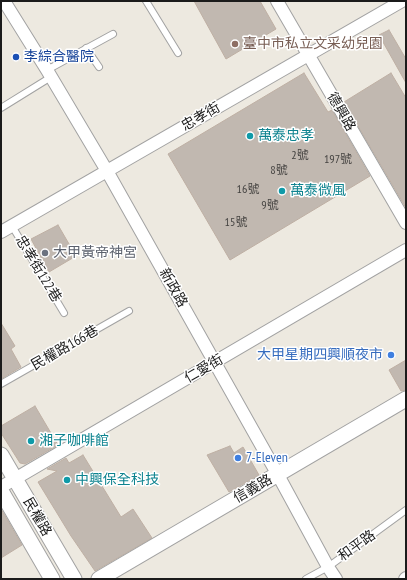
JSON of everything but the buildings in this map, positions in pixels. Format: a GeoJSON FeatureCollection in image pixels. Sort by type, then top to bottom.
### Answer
{"type":"FeatureCollection","features":[{"type":"Feature","properties":{"kind":"street","name":"新政路"},"geometry":{"type":"LineString","coordinates":[[4,1],[107,171],[336,579]]}},
{"type":"Feature","properties":{"kind":"street","name":"德興路"},"geometry":{"type":"LineString","coordinates":[[277,1],[406,222]]}},
{"type":"Feature","properties":{"kind":"street","name":"忠孝街"},"geometry":{"type":"LineString","coordinates":[[6,229],[402,1]]}},
{"type":"Feature","properties":{"kind":"street","name":"仁愛街"},"geometry":{"type":"LineString","coordinates":[[1,487],[406,250]]}},
{"type":"Feature","properties":{"kind":"street","name":"信義路"},"geometry":{"type":"LineString","coordinates":[[99,579],[406,399]]}},
{"type":"Feature","properties":{"kind":"street","name":"民權路"},"geometry":{"type":"LineString","coordinates":[[1,455],[74,579]]}},
{"type":"Feature","properties":{"kind":"street","name":"民權路"},"geometry":{"type":"LineString","coordinates":[[1,491],[52,579]]}},
{"type":"Feature","properties":{"kind":"lane"},"geometry":{"type":"LineString","coordinates":[[146,1],[178,53]]}},
{"type":"Feature","properties":{"kind":"lane"},"geometry":{"type":"LineString","coordinates":[[1,108],[86,48],[114,34]]}},
{"type":"Feature","properties":{"kind":"lane"},"geometry":{"type":"LineString","coordinates":[[86,48],[99,68]]}},
{"type":"Feature","properties":{"kind":"lane","name":"忠孝街122巷"},"geometry":{"type":"LineString","coordinates":[[6,229],[64,313]]}},
{"type":"Feature","properties":{"kind":"lane","name":"民權路166巷"},"geometry":{"type":"LineString","coordinates":[[1,384],[128,311]]}},
{"type":"Feature","properties":{"kind":"lane","name":"和平路"},"geometry":{"type":"LineString","coordinates":[[306,579],[328,567],[406,510]]}},
{"type":"Feature","properties":{"kind":"place","name":"臺中市私立文采幼兒園"},"geometry":{"type":"Point","coordinates":[235,44]}},
{"type":"Feature","properties":{"kind":"place","name":"李綜合醫院"},"geometry":{"type":"Point","coordinates":[16,57]}},
{"type":"Feature","properties":{"kind":"place","name":"萬泰忠孝"},"geometry":{"type":"Point","coordinates":[250,136]}},
{"type":"Feature","properties":{"kind":"place","name":"萬泰微風"},"geometry":{"type":"Point","coordinates":[282,191]}},
{"type":"Feature","properties":{"kind":"place","name":"大甲黃帝神宮"},"geometry":{"type":"Point","coordinates":[45,253]}},
{"type":"Feature","properties":{"kind":"place","name":"大甲星期四興順夜市"},"geometry":{"type":"Point","coordinates":[391,355]}},
{"type":"Feature","properties":{"kind":"place","name":"湘子咖啡館"},"geometry":{"type":"Point","coordinates":[31,441]}},
{"type":"Feature","properties":{"kind":"place","name":"7-Eleven"},"geometry":{"type":"Point","coordinates":[238,458]}},
{"type":"Feature","properties":{"kind":"place","name":"中興保全科技"},"geometry":{"type":"Point","coordinates":[67,480]}}]}
